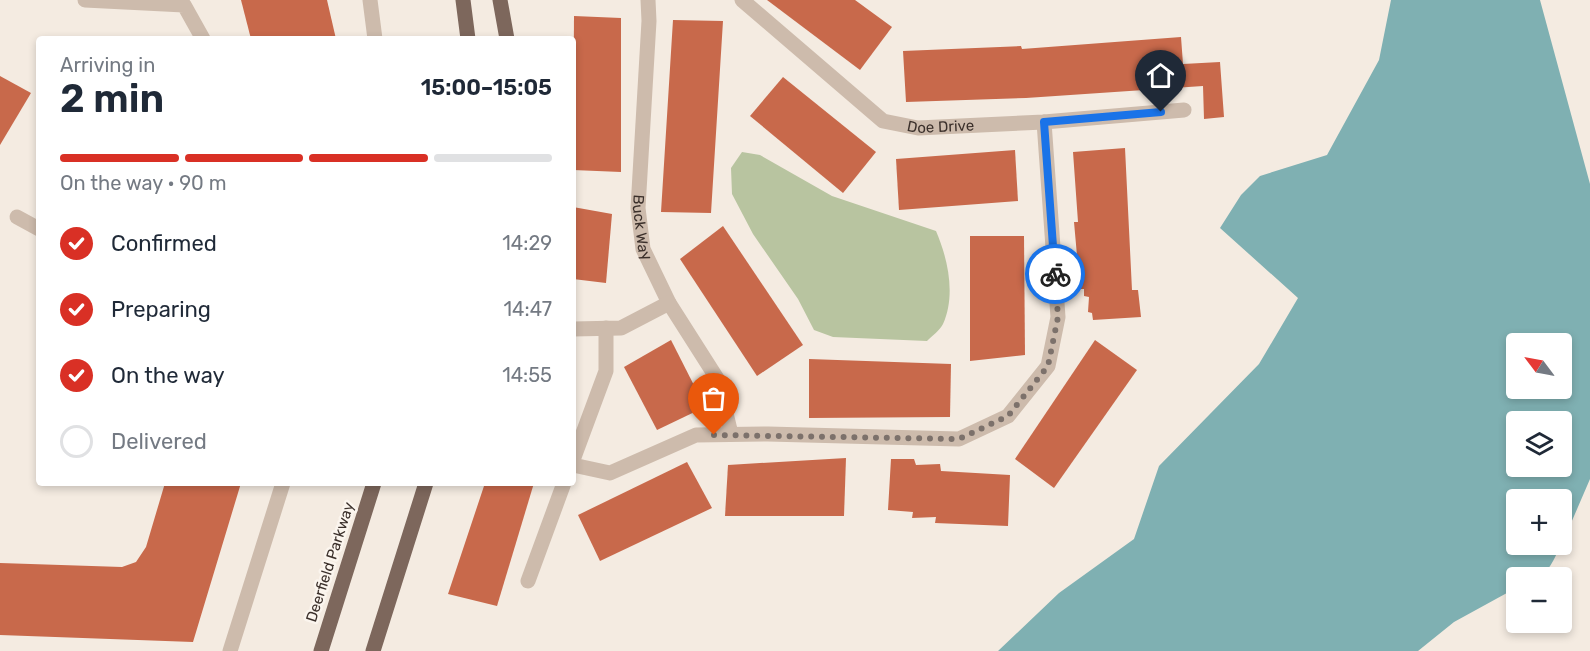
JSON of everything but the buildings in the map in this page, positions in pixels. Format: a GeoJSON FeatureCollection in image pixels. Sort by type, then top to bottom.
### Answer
{"type":"FeatureCollection","features":[{"type":"Feature","properties":{"kind":"main road"},"geometry":{"type":"LineString","coordinates":[[463,0],[468,36]]}},
{"type":"Feature","properties":{"kind":"main road"},"geometry":{"type":"LineString","coordinates":[[500,0],[506,36]]}},
{"type":"Feature","properties":{"kind":"main road","name":"Deerfield Parkway"},"geometry":{"type":"LineString","coordinates":[[321,651],[373,486]]}},
{"type":"Feature","properties":{"kind":"main road"},"geometry":{"type":"LineString","coordinates":[[374,651],[425,486]]}},
{"type":"Feature","properties":{"kind":"street"},"geometry":{"type":"LineString","coordinates":[[85,0],[184,5],[201,36]]}},
{"type":"Feature","properties":{"kind":"street"},"geometry":{"type":"LineString","coordinates":[[370,0],[375,36]]}},
{"type":"Feature","properties":{"kind":"street","name":"Buck Way"},"geometry":{"type":"LineString","coordinates":[[648,0],[638,208],[643,249],[669,303],[718,380],[731,434]]}},
{"type":"Feature","properties":{"kind":"street","name":"Doe Drive"},"geometry":{"type":"LineString","coordinates":[[742,0],[884,121],[918,128],[1044,122],[1184,110]]}},
{"type":"Feature","properties":{"kind":"street"},"geometry":{"type":"LineString","coordinates":[[576,466],[610,473],[696,435],[959,439],[1008,416],[1048,366],[1058,317],[1044,122]]}},
{"type":"Feature","properties":{"kind":"street"},"geometry":{"type":"LineString","coordinates":[[17,217],[36,227]]}},
{"type":"Feature","properties":{"kind":"street"},"geometry":{"type":"LineString","coordinates":[[576,329],[621,328],[669,303]]}},
{"type":"Feature","properties":{"kind":"street"},"geometry":{"type":"LineString","coordinates":[[576,452],[606,370],[606,328]]}},
{"type":"Feature","properties":{"kind":"street"},"geometry":{"type":"LineString","coordinates":[[231,651],[282,486]]}},
{"type":"Feature","properties":{"kind":"street"},"geometry":{"type":"LineString","coordinates":[[528,581],[563,486]]}},
{"type":"Feature","properties":{"kind":"green space"},"geometry":{"type":"Polygon","coordinates":[[[742,152],[760,155],[832,196],[936,231],[947,265],[950,289],[947,313],[940,328],[927,341],[833,337],[814,330],[798,299],[753,234],[732,194],[731,168],[742,152]]]}},
{"type":"Feature","properties":{"kind":"water"},"geometry":{"type":"Polygon","coordinates":[[[1391,0],[1540,0],[1590,184],[1590,479],[1572,521],[1572,489],[1506,489],[1506,555],[1556,555],[1549,567],[1506,567],[1506,593],[1454,622],[1418,651],[998,651],[1059,593],[1134,539],[1159,466],[1259,364],[1298,298],[1220,228],[1241,195],[1260,176],[1327,155],[1379,60],[1391,0]]]}},
{"type":"Feature","properties":{"kind":"way so far"},"geometry":{"type":"LineString","coordinates":[[714,435],[768,434],[959,439],[1008,416],[1048,366],[1058,317],[1055,274]]}},
{"type":"Feature","properties":{"kind":"route"},"geometry":{"type":"LineString","coordinates":[[1055,274],[1044,122],[1161,112]]}}]}
